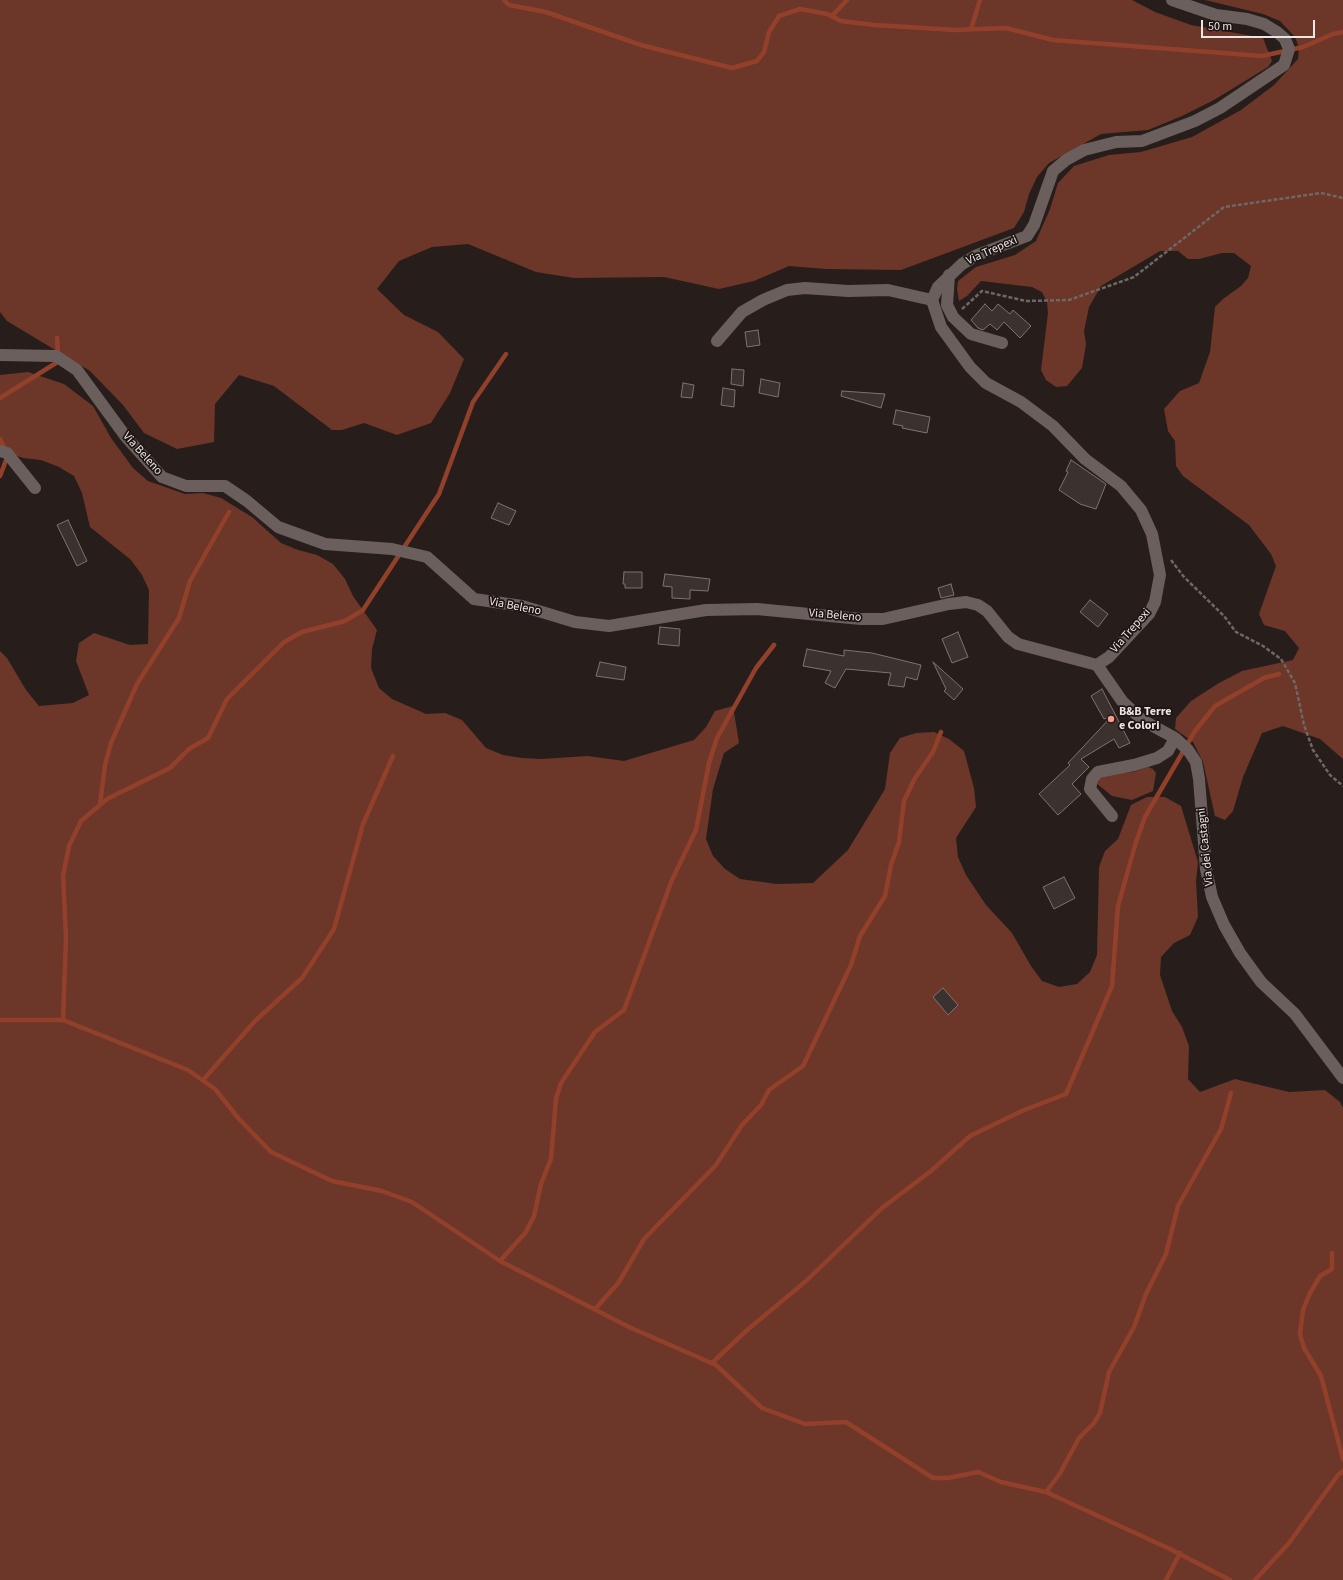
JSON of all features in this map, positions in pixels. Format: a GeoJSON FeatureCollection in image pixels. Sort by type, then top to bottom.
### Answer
{"type":"FeatureCollection","features":[{"type":"Feature","properties":{"kind":"street","name":"Via Trepexi"},"geometry":{"type":"LineString","coordinates":[[1097,665],[1109,657],[1149,614],[1152,608],[1158,590],[1160,575],[1152,534],[1141,510],[1121,486],[1085,459],[1054,426],[1021,402],[986,383],[970,367],[941,327],[932,300],[938,287],[962,264],[977,255],[1027,236],[1034,225],[1053,171],[1066,160],[1084,150],[1116,142],[1142,141],[1195,121],[1220,108],[1284,65],[1289,49],[1285,39],[1264,24],[1247,19],[1216,15],[1172,0]]}},
{"type":"Feature","properties":{"kind":"street"},"geometry":{"type":"LineString","coordinates":[[949,275],[947,305],[953,317],[971,334],[1002,343]]}},
{"type":"Feature","properties":{"kind":"street"},"geometry":{"type":"LineString","coordinates":[[717,341],[742,312],[763,300],[787,290],[805,288],[848,291],[888,290],[932,300]]}},
{"type":"Feature","properties":{"kind":"street","name":"Via Beleno"},"geometry":{"type":"LineString","coordinates":[[0,355],[56,356],[77,370],[126,438],[162,477],[186,486],[225,486],[247,501],[278,527],[325,544],[392,549],[427,557],[474,599],[522,606],[575,622],[609,626],[706,610],[757,609],[861,619],[883,619],[949,604],[966,602],[978,605],[986,611],[1008,637],[1018,644],[1097,665]]}},
{"type":"Feature","properties":{"kind":"street"},"geometry":{"type":"LineString","coordinates":[[2,454],[35,488]]}},
{"type":"Feature","properties":{"kind":"street","name":"Via dei Castagni"},"geometry":{"type":"LineString","coordinates":[[1097,665],[1122,701],[1142,720],[1175,738],[1188,750],[1196,762],[1200,779],[1206,869],[1212,897],[1224,926],[1240,953],[1261,982],[1295,1014],[1343,1078]]}},
{"type":"Feature","properties":{"kind":"street"},"geometry":{"type":"LineString","coordinates":[[1112,816],[1090,789],[1092,779],[1098,772],[1134,765],[1157,758],[1168,751],[1175,738]]}},
{"type":"Feature","properties":{"kind":"path"},"geometry":{"type":"LineString","coordinates":[[953,317],[982,291],[1026,301],[1069,300],[1134,277],[1224,206],[1321,193],[1343,198]]}},
{"type":"Feature","properties":{"kind":"path"},"geometry":{"type":"LineString","coordinates":[[1156,549],[1169,558],[1184,577],[1224,616],[1236,632],[1263,646],[1281,659],[1294,683],[1304,725],[1313,750],[1330,775],[1343,786]]}},
{"type":"Feature","properties":{"kind":"shaded area"},"geometry":{"type":"Polygon","coordinates":[[[0,0],[1132,0],[1155,12],[1191,25],[1263,38],[1272,61],[1268,67],[1214,100],[1182,116],[1148,130],[1101,134],[1049,163],[1037,177],[1029,194],[1024,212],[1014,228],[901,270],[826,269],[789,266],[754,281],[719,289],[664,277],[574,278],[536,272],[468,244],[432,247],[399,261],[377,289],[404,315],[438,332],[464,359],[450,393],[431,423],[397,435],[364,423],[342,430],[332,430],[274,386],[239,375],[215,404],[214,442],[177,449],[144,433],[123,405],[90,371],[7,321],[0,312],[0,0]]]}},
{"type":"Feature","properties":{"kind":"shaded area"},"geometry":{"type":"Polygon","coordinates":[[[1205,0],[1343,0],[1343,759],[1320,739],[1283,726],[1262,733],[1243,777],[1233,811],[1225,820],[1215,816],[1203,762],[1193,742],[1175,729],[1176,718],[1191,701],[1219,683],[1242,671],[1293,660],[1299,648],[1285,631],[1264,625],[1259,614],[1276,566],[1271,554],[1249,525],[1183,476],[1176,466],[1175,441],[1168,431],[1164,409],[1180,391],[1199,383],[1210,352],[1215,307],[1241,286],[1248,278],[1251,266],[1234,253],[1222,253],[1199,259],[1188,259],[1178,251],[1160,251],[1101,286],[1089,307],[1084,331],[1086,344],[1082,368],[1067,386],[1056,387],[1046,380],[1041,370],[1048,313],[1047,302],[1042,292],[1032,287],[981,281],[967,296],[959,301],[957,289],[958,281],[976,267],[1015,255],[1036,241],[1050,209],[1058,183],[1074,166],[1109,155],[1141,152],[1192,137],[1241,110],[1274,85],[1298,59],[1299,48],[1295,37],[1280,21],[1263,14],[1205,0]]]}},
{"type":"Feature","properties":{"kind":"shaded area"},"geometry":{"type":"Polygon","coordinates":[[[28,372],[64,384],[93,406],[111,438],[133,468],[148,481],[185,494],[203,493],[221,498],[252,517],[281,543],[298,550],[317,555],[333,564],[345,579],[353,596],[377,630],[372,649],[371,668],[379,688],[392,699],[426,714],[445,713],[462,720],[486,748],[503,755],[522,758],[541,759],[588,756],[624,761],[694,740],[706,727],[715,711],[733,706],[739,743],[724,753],[713,789],[706,839],[713,856],[725,869],[740,879],[777,884],[813,883],[848,850],[885,789],[890,753],[900,738],[916,733],[934,732],[949,739],[964,751],[974,788],[976,807],[956,838],[958,857],[966,875],[986,905],[1012,933],[1031,966],[1042,981],[1059,987],[1077,984],[1090,972],[1097,955],[1099,867],[1105,851],[1118,839],[1131,805],[1147,797],[1165,797],[1181,806],[1198,862],[1196,881],[1198,917],[1190,935],[1174,943],[1161,957],[1160,975],[1172,1011],[1182,1027],[1189,1046],[1188,1079],[1200,1092],[1235,1079],[1289,1092],[1325,1090],[1340,1102],[1343,1108],[1343,1580],[0,1580],[0,651],[7,658],[26,690],[39,706],[73,703],[89,695],[76,661],[79,643],[94,633],[130,645],[148,644],[149,590],[142,575],[131,560],[90,527],[82,493],[74,476],[59,467],[41,460],[23,458],[0,450],[0,375],[28,372]]]}},
{"type":"Feature","properties":{"kind":"shaded area"},"geometry":{"type":"Polygon","coordinates":[[[1148,767],[1153,769],[1156,773],[1153,791],[1132,800],[1112,796],[1096,783],[1103,774],[1133,772],[1148,767]]]}},
{"type":"Feature","properties":{"kind":"building"},"geometry":{"type":"Polygon","coordinates":[[[985,304],[992,311],[998,304],[1010,314],[1013,310],[1031,326],[1020,338],[1004,322],[997,330],[990,324],[983,330],[978,328],[971,320],[985,304]]]}},
{"type":"Feature","properties":{"kind":"building"},"geometry":{"type":"Polygon","coordinates":[[[758,330],[760,345],[747,347],[745,332],[758,330]]]}},
{"type":"Feature","properties":{"kind":"building"},"geometry":{"type":"Polygon","coordinates":[[[732,369],[744,370],[743,386],[731,384],[732,369]]]}},
{"type":"Feature","properties":{"kind":"building"},"geometry":{"type":"Polygon","coordinates":[[[761,379],[780,383],[778,397],[759,393],[761,379]]]}},
{"type":"Feature","properties":{"kind":"building"},"geometry":{"type":"Polygon","coordinates":[[[683,383],[694,385],[692,398],[681,397],[683,383]]]}},
{"type":"Feature","properties":{"kind":"building"},"geometry":{"type":"Polygon","coordinates":[[[723,388],[735,390],[734,407],[721,405],[723,388]]]}},
{"type":"Feature","properties":{"kind":"building"},"geometry":{"type":"Polygon","coordinates":[[[842,391],[885,394],[881,408],[841,396],[842,391]]]}},
{"type":"Feature","properties":{"kind":"building"},"geometry":{"type":"Polygon","coordinates":[[[896,410],[930,417],[927,433],[902,428],[903,426],[893,424],[896,410]]]}},
{"type":"Feature","properties":{"kind":"building"},"geometry":{"type":"Polygon","coordinates":[[[1071,460],[1106,484],[1096,509],[1080,504],[1059,490],[1068,472],[1066,471],[1071,460]]]}},
{"type":"Feature","properties":{"kind":"building"},"geometry":{"type":"Polygon","coordinates":[[[498,503],[516,511],[509,525],[491,518],[498,503]]]}},
{"type":"Feature","properties":{"kind":"building"},"geometry":{"type":"Polygon","coordinates":[[[68,520],[87,561],[77,566],[57,525],[68,520]]]}},
{"type":"Feature","properties":{"kind":"building"},"geometry":{"type":"Polygon","coordinates":[[[624,572],[642,572],[642,588],[625,588],[625,584],[623,584],[624,572]]]}},
{"type":"Feature","properties":{"kind":"building"},"geometry":{"type":"Polygon","coordinates":[[[665,574],[710,579],[708,591],[690,590],[690,599],[672,598],[672,587],[663,586],[665,574]]]}},
{"type":"Feature","properties":{"kind":"building"},"geometry":{"type":"Polygon","coordinates":[[[951,584],[954,595],[941,598],[938,588],[951,584]]]}},
{"type":"Feature","properties":{"kind":"building"},"geometry":{"type":"Polygon","coordinates":[[[1090,600],[1108,614],[1098,627],[1080,612],[1090,600]]]}},
{"type":"Feature","properties":{"kind":"building"},"geometry":{"type":"Polygon","coordinates":[[[660,627],[680,629],[679,646],[658,644],[660,627]]]}},
{"type":"Feature","properties":{"kind":"building"},"geometry":{"type":"Polygon","coordinates":[[[958,632],[968,657],[952,663],[942,639],[958,632]]]}},
{"type":"Feature","properties":{"kind":"building"},"geometry":{"type":"Polygon","coordinates":[[[807,649],[844,656],[844,650],[872,653],[921,665],[917,680],[906,677],[904,687],[888,685],[891,673],[846,669],[835,688],[825,683],[831,671],[803,666],[807,649]]]}},
{"type":"Feature","properties":{"kind":"building"},"geometry":{"type":"Polygon","coordinates":[[[600,662],[626,667],[624,680],[596,676],[600,662]]]}},
{"type":"Feature","properties":{"kind":"building"},"geometry":{"type":"Polygon","coordinates":[[[933,662],[963,689],[954,700],[944,691],[946,689],[933,662]]]}},
{"type":"Feature","properties":{"kind":"building"},"geometry":{"type":"Polygon","coordinates":[[[1102,689],[1130,743],[1119,748],[1114,739],[1081,759],[1089,767],[1072,784],[1081,794],[1058,815],[1039,794],[1070,765],[1068,763],[1112,716],[1104,719],[1091,696],[1102,689]]]}},
{"type":"Feature","properties":{"kind":"building"},"geometry":{"type":"Polygon","coordinates":[[[1064,877],[1075,898],[1054,909],[1043,887],[1064,877]]]}},
{"type":"Feature","properties":{"kind":"building"},"geometry":{"type":"Polygon","coordinates":[[[943,988],[958,1005],[948,1015],[933,997],[943,988]]]}},
{"type":"Feature","properties":{"kind":"waterway"},"geometry":{"type":"LineString","coordinates":[[504,0],[509,5],[546,12],[641,45],[732,68],[757,61],[764,52],[769,32],[779,16],[800,9],[827,14],[841,21],[875,25],[955,30],[1006,28],[1053,40],[1262,56],[1303,47],[1333,34],[1343,32]]}},
{"type":"Feature","properties":{"kind":"waterway"},"geometry":{"type":"LineString","coordinates":[[832,16],[847,0]]}},
{"type":"Feature","properties":{"kind":"waterway"},"geometry":{"type":"LineString","coordinates":[[971,29],[980,0]]}},
{"type":"Feature","properties":{"kind":"waterway"},"geometry":{"type":"LineString","coordinates":[[0,398],[56,363],[58,353],[57,338]]}},
{"type":"Feature","properties":{"kind":"waterway"},"geometry":{"type":"LineString","coordinates":[[63,1020],[66,937],[63,876],[69,846],[81,821],[107,799],[170,768],[189,749],[208,738],[227,699],[284,642],[302,632],[345,621],[363,610],[439,494],[473,402],[506,354]]}},
{"type":"Feature","properties":{"kind":"waterway"},"geometry":{"type":"LineString","coordinates":[[0,439],[8,455],[0,476]]}},
{"type":"Feature","properties":{"kind":"waterway"},"geometry":{"type":"LineString","coordinates":[[100,804],[105,765],[111,743],[137,684],[179,618],[190,581],[229,512]]}},
{"type":"Feature","properties":{"kind":"waterway"},"geometry":{"type":"LineString","coordinates":[[500,1261],[526,1232],[534,1216],[541,1184],[551,1159],[556,1099],[561,1083],[595,1032],[624,1010],[672,880],[696,830],[709,763],[717,738],[756,668],[774,645]]}},
{"type":"Feature","properties":{"kind":"waterway"},"geometry":{"type":"LineString","coordinates":[[712,1363],[746,1331],[806,1281],[882,1208],[931,1171],[970,1136],[1024,1110],[1066,1094],[1112,986],[1118,906],[1136,842],[1145,817],[1195,731],[1215,706],[1264,678],[1279,674]]}},
{"type":"Feature","properties":{"kind":"waterway"},"geometry":{"type":"LineString","coordinates":[[596,1308],[619,1282],[644,1239],[716,1165],[742,1125],[761,1105],[769,1090],[803,1066],[851,965],[860,936],[885,896],[891,865],[899,842],[904,801],[915,778],[933,752],[941,732]]}},
{"type":"Feature","properties":{"kind":"waterway"},"geometry":{"type":"LineString","coordinates":[[203,1080],[255,1021],[302,978],[334,929],[363,824],[393,756]]}},
{"type":"Feature","properties":{"kind":"waterway"},"geometry":{"type":"LineString","coordinates":[[0,1020],[63,1020],[188,1070],[215,1089],[239,1119],[271,1152],[332,1181],[382,1191],[412,1202],[500,1261],[629,1327],[716,1365],[762,1408],[805,1424],[846,1422],[933,1478],[948,1478],[978,1472],[1001,1482],[1046,1492],[1170,1549],[1230,1580]]}},
{"type":"Feature","properties":{"kind":"waterway"},"geometry":{"type":"LineString","coordinates":[[1046,1492],[1059,1475],[1079,1438],[1094,1423],[1100,1413],[1109,1372],[1134,1327],[1146,1294],[1166,1254],[1178,1206],[1221,1129],[1231,1093]]}},
{"type":"Feature","properties":{"kind":"waterway"},"geometry":{"type":"LineString","coordinates":[[1332,1253],[1332,1269],[1320,1276],[1310,1293],[1303,1310],[1300,1334],[1304,1348],[1321,1376],[1343,1459]]}},
{"type":"Feature","properties":{"kind":"waterway"},"geometry":{"type":"LineString","coordinates":[[1255,1580],[1289,1543],[1338,1475],[1343,1471]]}},
{"type":"Feature","properties":{"kind":"waterway"},"geometry":{"type":"LineString","coordinates":[[1166,1580],[1180,1553]]}},
{"type":"Feature","properties":{"kind":"place","name":"B&B Terre e Colori"},"geometry":{"type":"Point","coordinates":[1111,719]}}]}
